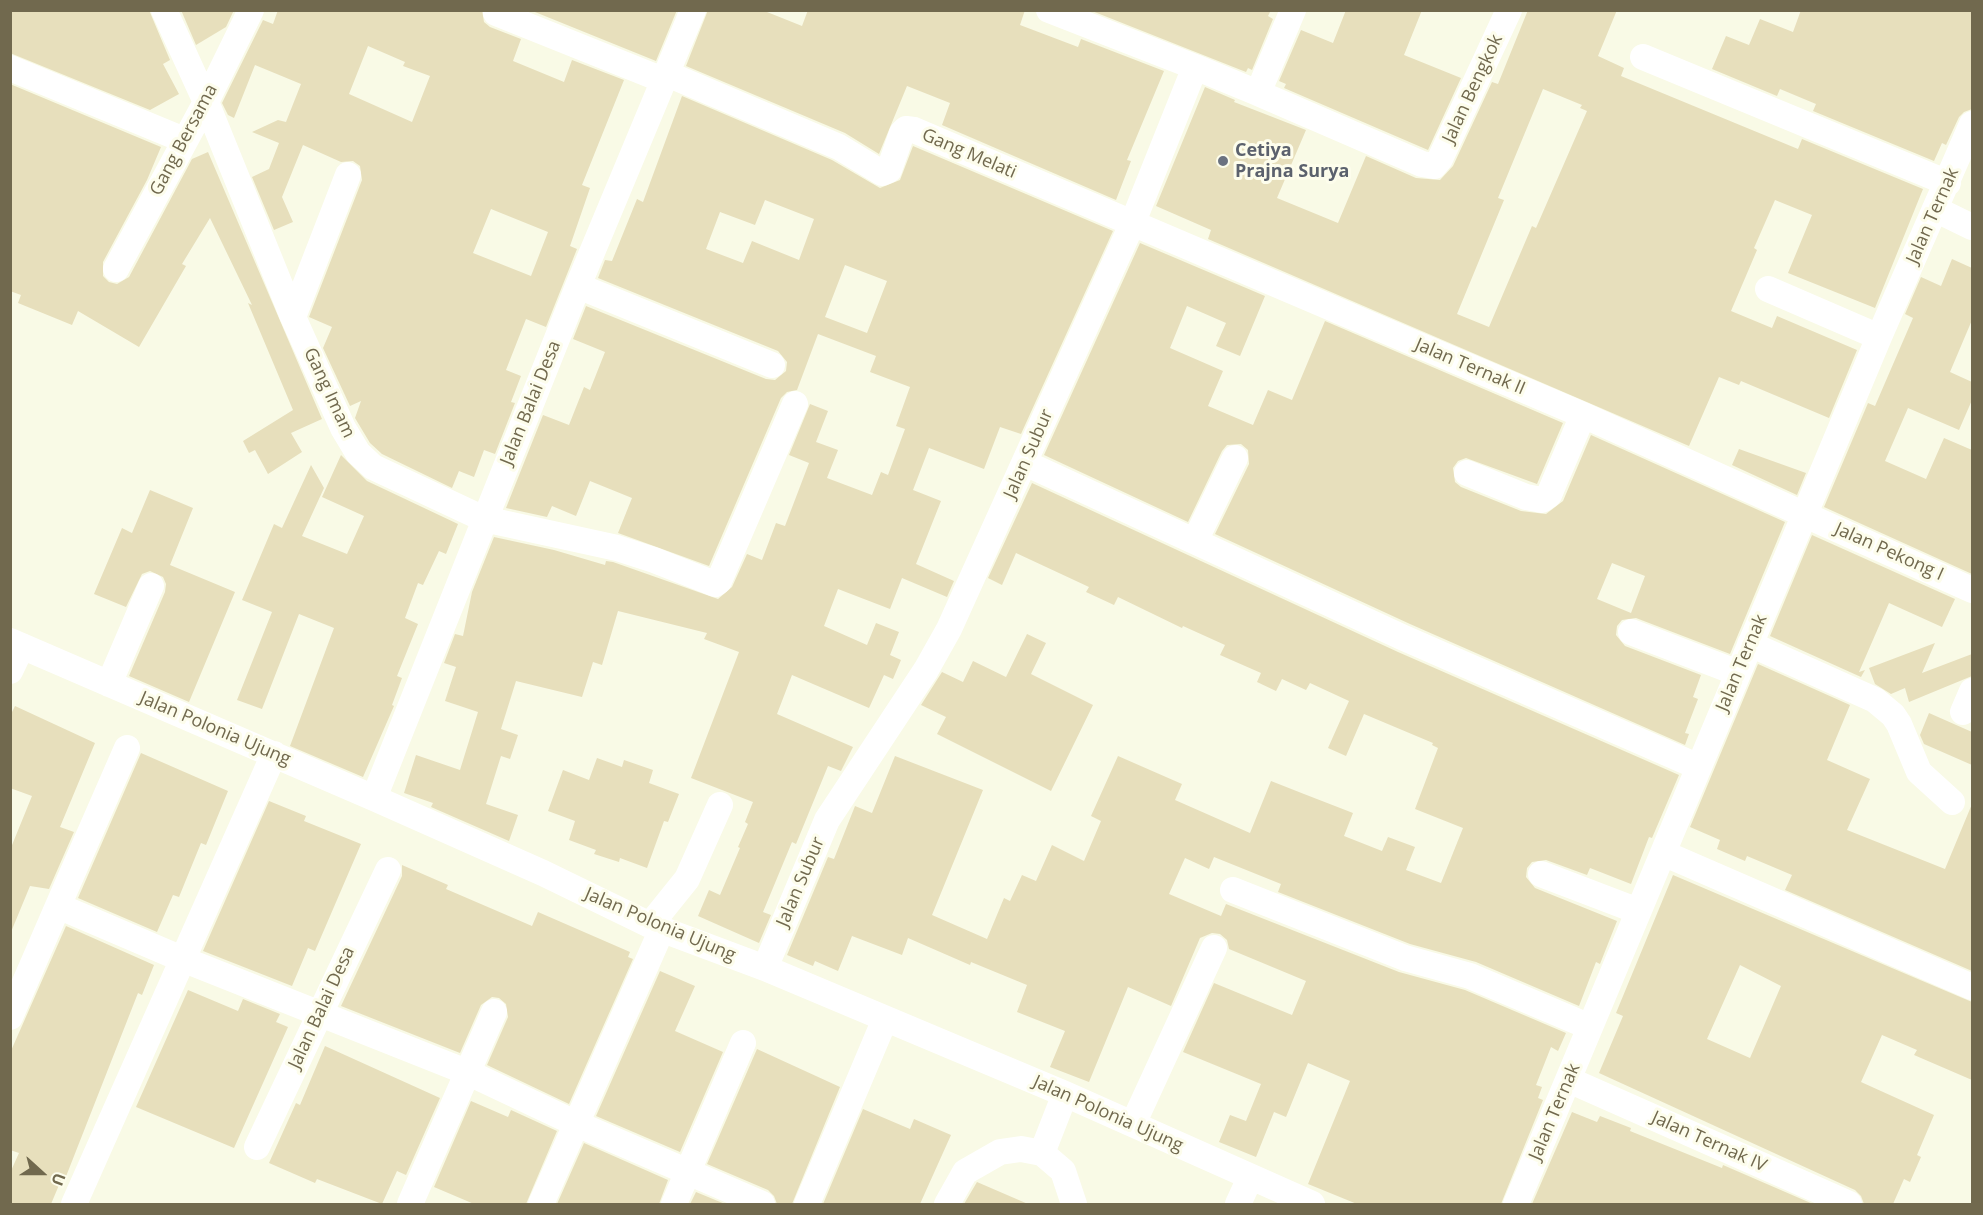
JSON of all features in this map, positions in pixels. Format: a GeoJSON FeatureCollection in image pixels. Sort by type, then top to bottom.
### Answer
{"type":"FeatureCollection","features":[{"type":"Feature","properties":{"kind":"street","name":"Gang Imam"},"geometry":{"type":"LineString","coordinates":[[164,10],[206,102],[293,317],[343,428],[358,453],[373,467],[484,519],[617,548],[716,583],[795,404]]}},
{"type":"Feature","properties":{"kind":"street","name":"Gang Bersama"},"geometry":{"type":"LineString","coordinates":[[116,269],[206,102],[250,10]]}},
{"type":"Feature","properties":{"kind":"street","name":"Jalan Balai Desa"},"geometry":{"type":"LineString","coordinates":[[374,798],[578,285],[693,10]]}},
{"type":"Feature","properties":{"kind":"street"},"geometry":{"type":"LineString","coordinates":[[1049,10],[1258,93],[1293,10]]}},
{"type":"Feature","properties":{"kind":"street","name":"Jalan Bengkok"},"geometry":{"type":"LineString","coordinates":[[1258,93],[1422,164],[1434,166],[1440,159],[1509,10]]}},
{"type":"Feature","properties":{"kind":"street"},"geometry":{"type":"LineString","coordinates":[[496,12],[664,77]]}},
{"type":"Feature","properties":{"kind":"street"},"geometry":{"type":"LineString","coordinates":[[1643,57],[1948,183]]}},
{"type":"Feature","properties":{"kind":"street","name":"Jalan Subur"},"geometry":{"type":"LineString","coordinates":[[765,968],[827,820],[926,670],[949,629],[1133,222],[1195,67]]}},
{"type":"Feature","properties":{"kind":"street"},"geometry":{"type":"LineString","coordinates":[[10,68],[184,140]]}},
{"type":"Feature","properties":{"kind":"street","name":"Gang Melati"},"geometry":{"type":"LineString","coordinates":[[664,77],[839,147],[882,173],[889,170],[902,134],[906,129],[914,130],[1133,222]]}},
{"type":"Feature","properties":{"kind":"street","name":"Jalan Ternak"},"geometry":{"type":"LineString","coordinates":[[1516,1204],[1879,337],[1972,124]]}},
{"type":"Feature","properties":{"kind":"street"},"geometry":{"type":"LineString","coordinates":[[293,317],[348,175]]}},
{"type":"Feature","properties":{"kind":"street"},"geometry":{"type":"LineString","coordinates":[[1936,210],[1972,226]]}},
{"type":"Feature","properties":{"kind":"street","name":"Jalan Ternak II"},"geometry":{"type":"LineString","coordinates":[[1133,222],[1583,415],[1805,515]]}},
{"type":"Feature","properties":{"kind":"street"},"geometry":{"type":"LineString","coordinates":[[578,285],[772,364]]}},
{"type":"Feature","properties":{"kind":"street"},"geometry":{"type":"LineString","coordinates":[[1768,289],[1879,337]]}},
{"type":"Feature","properties":{"kind":"street"},"geometry":{"type":"LineString","coordinates":[[1467,473],[1526,497],[1542,500],[1549,495],[1583,415]]}},
{"type":"Feature","properties":{"kind":"street"},"geometry":{"type":"LineString","coordinates":[[1195,541],[1235,458]]}},
{"type":"Feature","properties":{"kind":"street"},"geometry":{"type":"LineString","coordinates":[[1025,463],[1404,638],[1699,767]]}},
{"type":"Feature","properties":{"kind":"street","name":"Jalan Pekong I"},"geometry":{"type":"LineString","coordinates":[[1805,515],[1972,590]]}},
{"type":"Feature","properties":{"kind":"street"},"geometry":{"type":"LineString","coordinates":[[109,684],[151,586]]}},
{"type":"Feature","properties":{"kind":"street"},"geometry":{"type":"LineString","coordinates":[[1630,632],[1738,673]]}},
{"type":"Feature","properties":{"kind":"street"},"geometry":{"type":"LineString","coordinates":[[10,671],[16,643]]}},
{"type":"Feature","properties":{"kind":"street","name":"Jalan Polonia Ujung"},"geometry":{"type":"LineString","coordinates":[[16,643],[374,798],[656,927],[765,968],[1065,1094],[1312,1204]]}},
{"type":"Feature","properties":{"kind":"street"},"geometry":{"type":"LineString","coordinates":[[1750,644],[1875,700],[1893,715],[1899,724],[1919,772],[1952,802]]}},
{"type":"Feature","properties":{"kind":"street"},"geometry":{"type":"LineString","coordinates":[[10,1017],[127,748]]}},
{"type":"Feature","properties":{"kind":"street"},"geometry":{"type":"LineString","coordinates":[[74,1204],[274,754]]}},
{"type":"Feature","properties":{"kind":"street"},"geometry":{"type":"LineString","coordinates":[[542,1204],[577,1124],[656,927],[687,879],[720,805]]}},
{"type":"Feature","properties":{"kind":"street"},"geometry":{"type":"LineString","coordinates":[[1663,853],[1972,987]]}},
{"type":"Feature","properties":{"kind":"street","name":"Jalan Balai Desa"},"geometry":{"type":"LineString","coordinates":[[257,1147],[388,870]]}},
{"type":"Feature","properties":{"kind":"street"},"geometry":{"type":"LineString","coordinates":[[1541,874],[1638,911]]}},
{"type":"Feature","properties":{"kind":"street"},"geometry":{"type":"LineString","coordinates":[[1233,890],[1405,958],[1470,976],[1590,1027]]}},
{"type":"Feature","properties":{"kind":"street"},"geometry":{"type":"LineString","coordinates":[[58,906],[182,959],[469,1073],[577,1124],[762,1204]]}},
{"type":"Feature","properties":{"kind":"street"},"geometry":{"type":"LineString","coordinates":[[1132,1124],[1214,948]]}},
{"type":"Feature","properties":{"kind":"street"},"geometry":{"type":"LineString","coordinates":[[410,1204],[494,1012]]}},
{"type":"Feature","properties":{"kind":"street"},"geometry":{"type":"LineString","coordinates":[[807,1204],[885,1018]]}},
{"type":"Feature","properties":{"kind":"street"},"geometry":{"type":"LineString","coordinates":[[674,1204],[743,1042]]}},
{"type":"Feature","properties":{"kind":"street","name":"Jalan Ternak IV"},"geometry":{"type":"LineString","coordinates":[[1569,1080],[1850,1204]]}},
{"type":"Feature","properties":{"kind":"street"},"geometry":{"type":"LineString","coordinates":[[1042,1153],[1065,1094]]}},
{"type":"Feature","properties":{"kind":"street"},"geometry":{"type":"LineString","coordinates":[[947,1204],[965,1172],[980,1161],[1000,1152],[1021,1149],[1042,1153],[1063,1171],[1074,1204]]}},
{"type":"Feature","properties":{"kind":"street"},"geometry":{"type":"LineString","coordinates":[[1238,1204],[1250,1178]]}},
{"type":"Feature","properties":{"kind":"building"},"geometry":{"type":"Polygon","coordinates":[[[10,10],[149,10],[170,60],[163,64],[179,94],[150,110],[10,53],[10,10]]]}},
{"type":"Feature","properties":{"kind":"building"},"geometry":{"type":"Polygon","coordinates":[[[181,10],[234,10],[226,27],[196,45],[181,10]]]}},
{"type":"Feature","properties":{"kind":"building"},"geometry":{"type":"Polygon","coordinates":[[[278,10],[482,10],[484,22],[490,27],[521,39],[513,61],[564,82],[572,60],[624,80],[582,185],[590,188],[570,246],[577,249],[546,327],[526,319],[506,370],[521,376],[511,402],[515,403],[495,454],[484,450],[474,477],[459,471],[452,488],[382,454],[370,443],[355,418],[361,401],[350,406],[323,348],[332,327],[309,317],[362,180],[360,166],[353,161],[341,162],[303,145],[282,197],[293,222],[274,230],[252,177],[269,169],[279,143],[252,132],[278,120],[286,122],[301,84],[255,65],[234,118],[228,115],[222,103],[263,20],[273,24],[278,10]],[[368,46],[349,94],[412,122],[430,76],[403,66],[405,62],[368,46]],[[491,209],[473,253],[531,276],[548,232],[491,209]]]}},
{"type":"Feature","properties":{"kind":"building"},"geometry":{"type":"Polygon","coordinates":[[[530,10],[677,10],[656,61],[530,10]]]}},
{"type":"Feature","properties":{"kind":"building"},"geometry":{"type":"Polygon","coordinates":[[[708,10],[762,10],[802,26],[808,10],[1025,10],[1020,25],[1078,47],[1081,39],[1164,71],[1127,160],[1131,161],[1116,200],[942,125],[950,103],[907,86],[879,154],[845,133],[686,66],[708,10]]]}},
{"type":"Feature","properties":{"kind":"building"},"geometry":{"type":"Polygon","coordinates":[[[1271,10],[1268,16],[1273,19],[1252,70],[1248,68],[1246,72],[1092,11],[1271,10]]]}},
{"type":"Feature","properties":{"kind":"building"},"geometry":{"type":"Polygon","coordinates":[[[1346,10],[1422,10],[1404,55],[1461,78],[1428,150],[1284,88],[1286,84],[1279,81],[1301,30],[1333,43],[1346,10]]]}},
{"type":"Feature","properties":{"kind":"building"},"geometry":{"type":"Polygon","coordinates":[[[1528,10],[1617,10],[1598,56],[1624,68],[1621,76],[1798,149],[1802,139],[1923,189],[1875,308],[1788,273],[1812,215],[1775,200],[1754,248],[1757,250],[1731,311],[1772,328],[1777,316],[1857,350],[1829,418],[1741,381],[1739,385],[1719,377],[1689,446],[1208,239],[1211,230],[1156,206],[1205,87],[1235,100],[1234,102],[1306,130],[1277,198],[1338,223],[1366,156],[1416,178],[1440,180],[1453,166],[1492,82],[1498,84],[1528,10]],[[1543,89],[1498,198],[1504,200],[1457,314],[1489,327],[1532,226],[1536,228],[1587,111],[1580,108],[1582,105],[1543,89]]]}},
{"type":"Feature","properties":{"kind":"building"},"geometry":{"type":"Polygon","coordinates":[[[1801,10],[1972,10],[1972,109],[1959,117],[1946,145],[1942,143],[1934,161],[1813,111],[1816,104],[1780,89],[1777,96],[1712,69],[1726,36],[1749,45],[1760,19],[1793,32],[1801,10]]]}},
{"type":"Feature","properties":{"kind":"building"},"geometry":{"type":"Polygon","coordinates":[[[10,84],[161,147],[147,180],[103,262],[103,276],[109,282],[117,284],[129,277],[192,159],[208,152],[322,419],[291,433],[302,452],[268,474],[255,450],[249,453],[243,441],[293,410],[248,303],[252,305],[210,218],[182,264],[186,266],[139,347],[78,311],[72,325],[18,303],[21,295],[10,291],[10,84]]]}},
{"type":"Feature","properties":{"kind":"building"},"geometry":{"type":"Polygon","coordinates":[[[682,96],[832,160],[880,188],[900,180],[913,146],[1113,231],[1021,434],[1000,427],[984,469],[929,448],[913,490],[941,501],[916,564],[954,581],[947,597],[902,578],[890,609],[838,589],[824,626],[867,645],[876,623],[899,632],[890,655],[901,660],[893,679],[884,675],[869,708],[792,675],[777,714],[853,747],[841,771],[828,766],[796,844],[792,842],[763,912],[771,915],[759,943],[698,916],[709,890],[720,895],[740,848],[738,847],[748,824],[745,822],[753,802],[691,778],[739,652],[704,639],[707,633],[618,611],[602,665],[593,662],[582,697],[516,681],[501,729],[518,735],[510,759],[501,756],[486,804],[518,815],[509,841],[431,807],[433,803],[404,793],[416,755],[460,770],[478,712],[445,701],[456,667],[444,663],[455,634],[463,636],[472,592],[494,537],[554,550],[605,565],[606,561],[613,562],[718,599],[732,587],[747,554],[762,560],[776,523],[785,526],[809,463],[789,455],[810,404],[828,411],[816,442],[838,450],[827,478],[872,495],[881,472],[888,475],[905,429],[896,426],[910,387],[870,372],[876,356],[818,334],[797,390],[787,392],[781,398],[709,566],[618,533],[632,498],[590,481],[576,516],[552,506],[547,517],[506,508],[543,415],[569,425],[584,387],[590,390],[605,352],[573,339],[586,306],[766,379],[775,380],[786,371],[787,362],[778,351],[598,278],[605,260],[612,261],[637,199],[643,202],[682,96]],[[765,200],[755,225],[720,212],[706,249],[743,263],[752,241],[799,260],[814,219],[765,200]],[[845,265],[825,317],[867,333],[887,281],[845,265]]]}},
{"type":"Feature","properties":{"kind":"building"},"geometry":{"type":"Polygon","coordinates":[[[1140,243],[1265,296],[1240,356],[1216,346],[1226,323],[1187,306],[1170,348],[1223,371],[1208,406],[1253,425],[1268,390],[1292,400],[1325,321],[1563,423],[1537,484],[1466,458],[1458,461],[1453,468],[1455,482],[1461,487],[1521,511],[1546,514],[1563,501],[1591,435],[1785,522],[1730,654],[1636,618],[1622,620],[1617,626],[1616,635],[1625,646],[1701,675],[1693,697],[1698,699],[1685,733],[1689,734],[1685,745],[1410,624],[1215,534],[1249,464],[1248,450],[1241,444],[1227,445],[1222,451],[1188,522],[1044,455],[1140,243]],[[1612,563],[1597,599],[1631,613],[1645,576],[1612,563]]]}},
{"type":"Feature","properties":{"kind":"building"},"geometry":{"type":"Polygon","coordinates":[[[1952,259],[1972,268],[1972,320],[1950,372],[1972,382],[1972,400],[1959,430],[1908,408],[1885,461],[1926,479],[1944,438],[1972,450],[1972,574],[1824,507],[1868,403],[1875,406],[1913,318],[1905,314],[1921,277],[1941,286],[1952,259]]]}},
{"type":"Feature","properties":{"kind":"building"},"geometry":{"type":"Polygon","coordinates":[[[1739,449],[1806,473],[1797,495],[1732,465],[1739,449]]]}},
{"type":"Feature","properties":{"kind":"building"},"geometry":{"type":"Polygon","coordinates":[[[341,455],[367,481],[458,524],[446,554],[439,551],[423,585],[418,583],[405,618],[418,624],[397,676],[402,678],[392,705],[394,706],[363,777],[290,746],[334,628],[299,614],[262,709],[237,700],[272,612],[242,600],[274,524],[282,528],[311,465],[324,488],[302,536],[347,554],[364,516],[322,497],[341,455]]]}},
{"type":"Feature","properties":{"kind":"building"},"geometry":{"type":"Polygon","coordinates":[[[1032,483],[1398,652],[1679,775],[1652,838],[1649,837],[1631,884],[1590,868],[1587,875],[1546,860],[1532,862],[1527,868],[1526,877],[1535,888],[1617,921],[1600,964],[1596,962],[1579,1006],[1476,962],[1410,944],[1278,892],[1281,884],[1214,857],[1209,869],[1185,858],[1169,894],[1221,916],[1226,904],[1399,972],[1465,990],[1566,1033],[1558,1051],[1551,1047],[1536,1085],[1542,1087],[1538,1098],[1543,1100],[1501,1204],[1357,1204],[1308,1184],[1350,1081],[1308,1063],[1286,1117],[1274,1112],[1256,1157],[1219,1142],[1230,1115],[1246,1121],[1261,1084],[1183,1052],[1214,983],[1292,1015],[1306,981],[1229,949],[1227,940],[1220,934],[1212,933],[1200,938],[1171,1006],[1128,987],[1089,1082],[1050,1067],[1065,1031],[1017,1012],[1027,985],[971,962],[970,965],[908,938],[902,955],[852,936],[838,971],[815,961],[813,966],[787,955],[828,857],[834,859],[855,806],[872,813],[895,756],[983,790],[932,915],[987,939],[1004,898],[1010,901],[1022,875],[1036,881],[1052,845],[1084,861],[1101,821],[1091,816],[1118,756],[1182,784],[1175,800],[1250,833],[1271,781],[1353,813],[1344,836],[1382,851],[1388,837],[1415,847],[1406,870],[1441,883],[1463,828],[1415,809],[1438,748],[1432,745],[1433,743],[1364,714],[1346,756],[1328,748],[1349,701],[1310,683],[1306,690],[1282,679],[1276,691],[1257,682],[1261,673],[1220,655],[1225,645],[1183,626],[1182,628],[1118,597],[1114,605],[1086,592],[1089,587],[1016,553],[1002,585],[988,578],[1032,483]]]}},
{"type":"Feature","properties":{"kind":"building"},"geometry":{"type":"Polygon","coordinates":[[[150,490],[193,508],[170,565],[235,592],[189,702],[129,676],[165,592],[166,584],[163,577],[150,571],[142,574],[126,607],[94,594],[122,528],[132,533],[150,490]]]}},
{"type":"Feature","properties":{"kind":"building"},"geometry":{"type":"Polygon","coordinates":[[[1812,535],[1955,599],[1942,627],[1889,603],[1859,672],[1865,670],[1861,677],[1770,636],[1812,535]]]}},
{"type":"Feature","properties":{"kind":"building"},"geometry":{"type":"Polygon","coordinates":[[[1027,634],[1046,643],[1031,674],[1093,705],[1051,791],[937,734],[946,717],[921,705],[942,672],[963,682],[973,661],[1006,677],[1027,634]]]}},
{"type":"Feature","properties":{"kind":"building"},"geometry":{"type":"Polygon","coordinates":[[[1935,643],[1922,673],[1972,654],[1972,676],[1909,702],[1905,688],[1891,694],[1875,684],[1869,668],[1935,643]]]}},
{"type":"Feature","properties":{"kind":"building"},"geometry":{"type":"Polygon","coordinates":[[[1758,664],[1850,705],[1827,760],[1870,779],[1847,830],[1945,869],[1972,804],[1972,971],[1785,890],[1792,875],[1747,856],[1745,861],[1717,849],[1720,840],[1690,827],[1758,664]]]}},
{"type":"Feature","properties":{"kind":"building"},"geometry":{"type":"Polygon","coordinates":[[[15,706],[95,743],[60,827],[74,832],[49,889],[30,886],[11,932],[10,850],[32,796],[10,788],[10,716],[15,706]]]}},
{"type":"Feature","properties":{"kind":"building"},"geometry":{"type":"Polygon","coordinates":[[[1929,713],[1972,732],[1972,765],[1924,744],[1920,735],[1929,713]]]}},
{"type":"Feature","properties":{"kind":"building"},"geometry":{"type":"Polygon","coordinates":[[[141,753],[228,791],[206,845],[201,843],[179,897],[173,895],[157,932],[78,898],[141,753]]]}},
{"type":"Feature","properties":{"kind":"building"},"geometry":{"type":"Polygon","coordinates":[[[597,758],[622,767],[624,760],[653,770],[649,783],[679,794],[668,822],[664,821],[647,868],[620,858],[619,862],[594,854],[596,850],[569,840],[575,821],[548,811],[563,770],[589,780],[597,758]]]}},
{"type":"Feature","properties":{"kind":"building"},"geometry":{"type":"Polygon","coordinates":[[[269,801],[306,816],[304,821],[361,844],[315,951],[308,948],[292,986],[203,951],[269,801]]]}},
{"type":"Feature","properties":{"kind":"building"},"geometry":{"type":"Polygon","coordinates":[[[402,865],[448,885],[446,889],[532,926],[538,912],[630,952],[628,957],[633,959],[569,1104],[487,1065],[508,1017],[506,1004],[499,998],[492,997],[481,1005],[460,1053],[341,1006],[402,876],[402,865]]]}},
{"type":"Feature","properties":{"kind":"building"},"geometry":{"type":"Polygon","coordinates":[[[1673,875],[1972,1002],[1972,1080],[1914,1055],[1917,1050],[1882,1035],[1861,1082],[1934,1115],[1917,1155],[1921,1157],[1910,1182],[1904,1179],[1893,1204],[1864,1204],[1861,1196],[1855,1190],[1599,1073],[1623,1016],[1616,1013],[1673,875]],[[1740,965],[1707,1039],[1750,1058],[1781,986],[1740,965]]]}},
{"type":"Feature","properties":{"kind":"building"},"geometry":{"type":"Polygon","coordinates":[[[66,926],[154,965],[142,995],[138,993],[65,1179],[62,1178],[51,1204],[10,1204],[10,1173],[19,1153],[10,1150],[10,1053],[66,926]]]}},
{"type":"Feature","properties":{"kind":"building"},"geometry":{"type":"Polygon","coordinates":[[[660,971],[695,986],[675,1031],[723,1052],[680,1152],[596,1116],[660,971]]]}},
{"type":"Feature","properties":{"kind":"building"},"geometry":{"type":"Polygon","coordinates":[[[188,990],[238,1011],[243,999],[280,1014],[276,1022],[288,1027],[234,1148],[136,1107],[188,990]]]}},
{"type":"Feature","properties":{"kind":"building"},"geometry":{"type":"Polygon","coordinates":[[[325,1046],[440,1098],[406,1175],[397,1171],[382,1204],[317,1179],[315,1183],[269,1163],[296,1103],[300,1105],[325,1046]]]}},
{"type":"Feature","properties":{"kind":"building"},"geometry":{"type":"Polygon","coordinates":[[[757,1049],[840,1087],[792,1204],[777,1204],[774,1196],[768,1190],[707,1164],[757,1049]]]}},
{"type":"Feature","properties":{"kind":"building"},"geometry":{"type":"Polygon","coordinates":[[[471,1101],[508,1117],[511,1110],[557,1131],[526,1204],[474,1204],[434,1187],[471,1101]]]}},
{"type":"Feature","properties":{"kind":"building"},"geometry":{"type":"Polygon","coordinates":[[[863,1109],[910,1129],[914,1119],[951,1135],[920,1204],[823,1204],[863,1109]]]}},
{"type":"Feature","properties":{"kind":"building"},"geometry":{"type":"Polygon","coordinates":[[[1572,1112],[1597,1122],[1600,1116],[1631,1128],[1630,1131],[1722,1168],[1723,1165],[1813,1204],[1532,1204],[1572,1112]]]}},
{"type":"Feature","properties":{"kind":"building"},"geometry":{"type":"Polygon","coordinates":[[[584,1143],[668,1180],[659,1204],[557,1204],[584,1143]]]}},
{"type":"Feature","properties":{"kind":"building"},"geometry":{"type":"Polygon","coordinates":[[[977,1182],[1028,1204],[964,1204],[977,1182]]]}},
{"type":"Feature","properties":{"kind":"building"},"geometry":{"type":"Polygon","coordinates":[[[696,1192],[725,1204],[690,1204],[696,1192]]]}},
{"type":"Feature","properties":{"kind":"place","name":"Cetiya Prajna Surya"},"geometry":{"type":"Point","coordinates":[1223,161]}}]}
